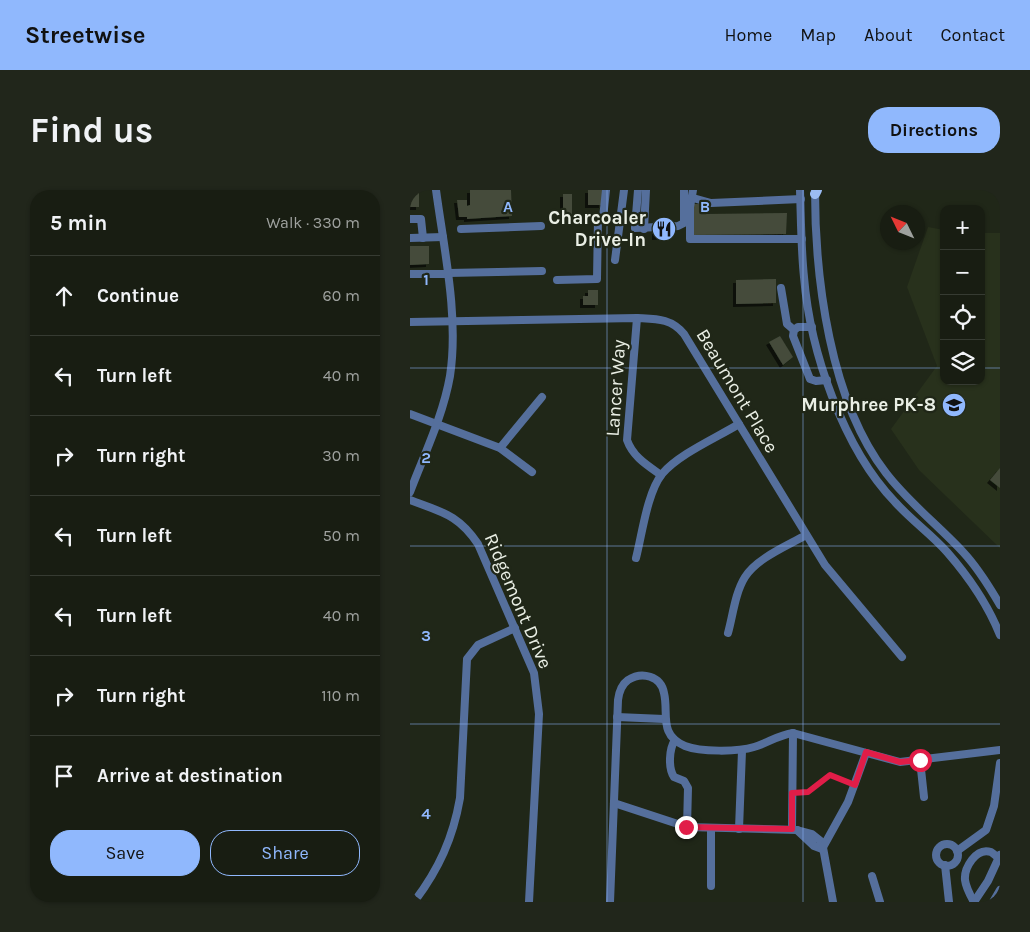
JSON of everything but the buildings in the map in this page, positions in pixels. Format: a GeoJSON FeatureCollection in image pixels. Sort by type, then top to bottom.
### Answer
{"type":"FeatureCollection","features":[{"type":"Feature","properties":{"kind":"street"},"geometry":{"type":"LineString","coordinates":[[410,492],[436,423],[450,376],[451,321],[448,273],[436,190]]}},
{"type":"Feature","properties":{"kind":"street"},"geometry":{"type":"LineString","coordinates":[[557,280],[597,279],[598,220],[603,218],[606,190]]}},
{"type":"Feature","properties":{"kind":"street"},"geometry":{"type":"LineString","coordinates":[[615,260],[620,208],[624,190]]}},
{"type":"Feature","properties":{"kind":"street"},"geometry":{"type":"LineString","coordinates":[[638,190],[635,228],[659,227]]}},
{"type":"Feature","properties":{"kind":"street"},"geometry":{"type":"LineString","coordinates":[[644,229],[646,190]]}},
{"type":"Feature","properties":{"kind":"street"},"geometry":{"type":"LineString","coordinates":[[669,227],[684,223],[684,190]]}},
{"type":"Feature","properties":{"kind":"street"},"geometry":{"type":"LineString","coordinates":[[790,190],[790,200]]}},
{"type":"Feature","properties":{"kind":"street"},"geometry":{"type":"LineString","coordinates":[[800,190],[804,279],[813,330],[827,380],[849,436],[868,469],[895,502],[958,565],[985,606],[1000,635]]}},
{"type":"Feature","properties":{"kind":"street"},"geometry":{"type":"LineString","coordinates":[[815,191],[816,239],[828,331],[844,393],[871,451],[900,491],[978,570],[1000,605]]}},
{"type":"Feature","properties":{"kind":"street"},"geometry":{"type":"LineString","coordinates":[[800,199],[711,203],[693,194],[690,207],[690,239],[802,239]]}},
{"type":"Feature","properties":{"kind":"street"},"geometry":{"type":"LineString","coordinates":[[604,207],[620,208]]}},
{"type":"Feature","properties":{"kind":"street"},"geometry":{"type":"LineString","coordinates":[[410,219],[421,219],[423,238]]}},
{"type":"Feature","properties":{"kind":"street"},"geometry":{"type":"LineString","coordinates":[[462,229],[541,226]]}},
{"type":"Feature","properties":{"kind":"street"},"geometry":{"type":"LineString","coordinates":[[410,238],[443,237]]}},
{"type":"Feature","properties":{"kind":"street"},"geometry":{"type":"LineString","coordinates":[[410,274],[542,271]]}},
{"type":"Feature","properties":{"kind":"street"},"geometry":{"type":"LineString","coordinates":[[781,288],[787,324],[794,330]]}},
{"type":"Feature","properties":{"kind":"street","name":"Beaumont Place"},"geometry":{"type":"LineString","coordinates":[[410,322],[637,318],[666,320],[679,328],[825,565],[902,657]]}},
{"type":"Feature","properties":{"kind":"street","name":"Lancer Way"},"geometry":{"type":"LineString","coordinates":[[637,318],[627,440],[630,450],[661,476]]}},
{"type":"Feature","properties":{"kind":"street"},"geometry":{"type":"LineString","coordinates":[[794,330],[798,327],[828,331]]}},
{"type":"Feature","properties":{"kind":"street"},"geometry":{"type":"LineString","coordinates":[[794,330],[793,336],[810,379],[816,382],[827,380]]}},
{"type":"Feature","properties":{"kind":"street"},"geometry":{"type":"LineString","coordinates":[[500,448],[542,397]]}},
{"type":"Feature","properties":{"kind":"street"},"geometry":{"type":"LineString","coordinates":[[410,414],[500,448],[532,472]]}},
{"type":"Feature","properties":{"kind":"street"},"geometry":{"type":"LineString","coordinates":[[636,558],[653,492],[661,476],[672,464],[739,424]]}},
{"type":"Feature","properties":{"kind":"street","name":"Ridgemont Drive"},"geometry":{"type":"LineString","coordinates":[[410,500],[452,516],[467,527],[478,544],[534,672],[539,714],[529,902]]}},
{"type":"Feature","properties":{"kind":"street"},"geometry":{"type":"LineString","coordinates":[[728,633],[739,590],[746,576],[761,562],[806,535]]}},
{"type":"Feature","properties":{"kind":"street"},"geometry":{"type":"LineString","coordinates":[[414,902],[431,879],[443,857],[457,815],[468,659],[478,645],[516,628]]}},
{"type":"Feature","properties":{"kind":"street"},"geometry":{"type":"LineString","coordinates":[[610,902],[619,692],[622,686],[630,679],[642,675],[653,678],[661,685],[665,694],[664,718],[675,740],[692,748],[742,751],[782,735],[793,734],[900,762],[1000,750]]}},
{"type":"Feature","properties":{"kind":"street"},"geometry":{"type":"LineString","coordinates":[[617,717],[664,718]]}},
{"type":"Feature","properties":{"kind":"street"},"geometry":{"type":"LineString","coordinates":[[793,734],[792,793],[794,829]]}},
{"type":"Feature","properties":{"kind":"street"},"geometry":{"type":"LineString","coordinates":[[675,740],[672,745],[671,767],[674,776],[684,781],[688,788],[686,827]]}},
{"type":"Feature","properties":{"kind":"street"},"geometry":{"type":"LineString","coordinates":[[739,829],[742,751]]}},
{"type":"Feature","properties":{"kind":"street"},"geometry":{"type":"LineString","coordinates":[[822,849],[840,819],[855,785],[866,752]]}},
{"type":"Feature","properties":{"kind":"street"},"geometry":{"type":"LineString","coordinates":[[920,760],[924,797]]}},
{"type":"Feature","properties":{"kind":"street"},"geometry":{"type":"LineString","coordinates":[[945,865],[952,864],[957,855],[986,830],[994,806],[1000,763]]}},
{"type":"Feature","properties":{"kind":"street"},"geometry":{"type":"LineString","coordinates":[[614,803],[686,827],[804,830],[819,838],[822,842],[833,902]]}},
{"type":"Feature","properties":{"kind":"street"},"geometry":{"type":"LineString","coordinates":[[710,886],[711,828]]}},
{"type":"Feature","properties":{"kind":"street"},"geometry":{"type":"LineString","coordinates":[[949,902],[945,865],[937,858],[939,848],[949,844],[957,855],[969,863]]}},
{"type":"Feature","properties":{"kind":"street"},"geometry":{"type":"LineString","coordinates":[[986,851],[993,853],[1000,858],[974,902],[965,882],[969,863],[977,854],[986,851]]}},
{"type":"Feature","properties":{"kind":"street"},"geometry":{"type":"LineString","coordinates":[[872,876],[880,902]]}},
{"type":"Feature","properties":{"kind":"street"},"geometry":{"type":"LineString","coordinates":[[993,902],[1000,890]]}},
{"type":"Feature","properties":{"kind":"path"},"geometry":{"type":"LineString","coordinates":[[792,793],[808,792],[830,775],[855,785]]}},
{"type":"Feature","properties":{"kind":"shaded area","name":"Murphree PK-8"},"geometry":{"type":"Polygon","coordinates":[[[928,227],[940,229],[940,385],[985,385],[985,233],[1000,233],[1000,548],[919,470],[891,429],[937,366],[907,287],[920,250],[925,250],[925,236],[928,227]]]}},
{"type":"Feature","properties":{"kind":"place","name":"Charcoaler Drive-In"},"geometry":{"type":"Point","coordinates":[664,229]}},
{"type":"Feature","properties":{"kind":"place","name":"Murphree PK-8"},"geometry":{"type":"Point","coordinates":[954,405]}},
{"type":"Feature","properties":{"kind":"route"},"geometry":{"type":"LineString","coordinates":[[686,827],[792,829],[792,793],[802,794],[808,792],[830,775],[855,785],[866,752],[900,762],[920,760]]}}]}
